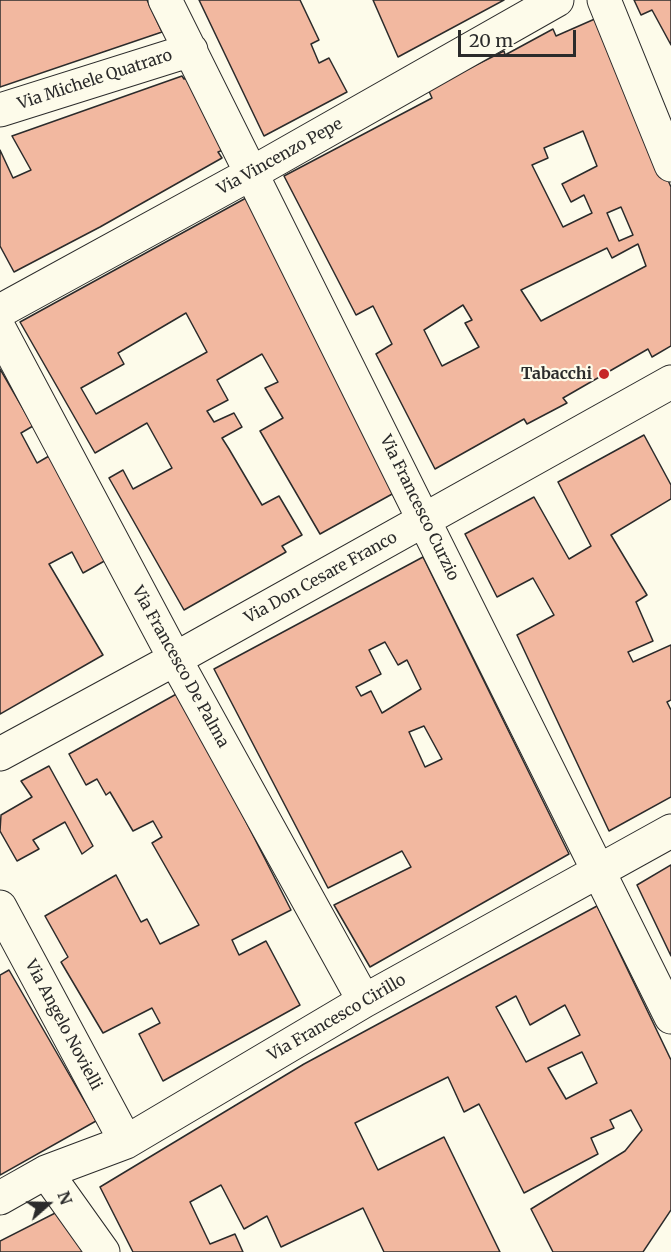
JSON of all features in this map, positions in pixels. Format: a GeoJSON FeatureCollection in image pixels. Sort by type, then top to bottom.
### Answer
{"type":"FeatureCollection","features":[{"type":"Feature","properties":{"kind":"street","name":"Via Francesco Curzio"},"geometry":{"type":"LineString","coordinates":[[165,0],[671,1017]]}},
{"type":"Feature","properties":{"kind":"street","name":"Via Vincenzo Pepe"},"geometry":{"type":"LineString","coordinates":[[0,311],[252,173],[557,0]]}},
{"type":"Feature","properties":{"kind":"street"},"geometry":{"type":"LineString","coordinates":[[604,0],[671,165]]}},
{"type":"Feature","properties":{"kind":"street","name":"Via Michele Quatraro"},"geometry":{"type":"LineString","coordinates":[[0,110],[191,50]]}},
{"type":"Feature","properties":{"kind":"street","name":"Via Francesco De Palma"},"geometry":{"type":"LineString","coordinates":[[0,330],[176,659],[364,1001]]}},
{"type":"Feature","properties":{"kind":"street","name":"Via Don Cesare Franco"},"geometry":{"type":"LineString","coordinates":[[0,754],[176,659],[671,382]]}},
{"type":"Feature","properties":{"kind":"street","name":"Via Francesco Cirillo"},"geometry":{"type":"LineString","coordinates":[[0,1198],[46,1172],[126,1142],[364,1001],[671,831]]}},
{"type":"Feature","properties":{"kind":"street","name":"Via Angelo Novielli"},"geometry":{"type":"LineString","coordinates":[[0,907],[126,1142]]}},
{"type":"Feature","properties":{"kind":"street"},"geometry":{"type":"LineString","coordinates":[[46,1172],[103,1252]]}},
{"type":"Feature","properties":{"kind":"building"},"geometry":{"type":"Polygon","coordinates":[[[0,0],[147,0],[162,32],[0,87],[0,0]]]}},
{"type":"Feature","properties":{"kind":"building"},"geometry":{"type":"Polygon","coordinates":[[[199,0],[300,0],[319,40],[311,44],[319,63],[329,58],[347,92],[264,136],[199,0]]]}},
{"type":"Feature","properties":{"kind":"building"},"geometry":{"type":"Polygon","coordinates":[[[373,0],[504,0],[398,57],[373,0]]]}},
{"type":"Feature","properties":{"kind":"building"},"geometry":{"type":"Polygon","coordinates":[[[634,0],[671,0],[671,45],[652,10],[641,15],[634,0]]]}},
{"type":"Feature","properties":{"kind":"building"},"geometry":{"type":"Polygon","coordinates":[[[597,18],[671,187],[671,346],[652,357],[648,349],[563,398],[567,403],[527,424],[524,419],[435,469],[376,354],[392,344],[373,306],[356,315],[284,176],[432,98],[428,89],[504,51],[505,55],[553,29],[556,36],[597,18]],[[583,131],[544,148],[548,158],[532,165],[563,227],[592,213],[584,195],[571,202],[562,184],[597,166],[583,131]],[[621,207],[607,213],[619,241],[633,235],[621,207]],[[638,244],[612,258],[607,248],[521,290],[541,321],[646,266],[638,244]],[[463,305],[424,330],[442,366],[479,347],[465,323],[472,320],[463,305]]]}},
{"type":"Feature","properties":{"kind":"building"},"geometry":{"type":"Polygon","coordinates":[[[193,75],[228,148],[218,152],[222,158],[100,227],[14,272],[0,246],[0,150],[13,178],[31,170],[12,136],[182,76],[184,79],[193,75]]]}},
{"type":"Feature","properties":{"kind":"building"},"geometry":{"type":"Polygon","coordinates":[[[246,198],[394,493],[320,534],[260,431],[283,418],[265,388],[278,382],[262,354],[217,380],[228,400],[207,411],[214,422],[234,413],[242,427],[222,438],[262,505],[279,496],[302,535],[282,546],[286,552],[184,610],[109,478],[123,470],[133,489],[172,468],[147,423],[95,453],[20,322],[246,198]],[[186,313],[118,353],[124,364],[81,388],[96,414],[207,352],[186,313]]]}},
{"type":"Feature","properties":{"kind":"building"},"geometry":{"type":"Polygon","coordinates":[[[0,369],[33,426],[21,433],[37,463],[49,456],[108,559],[83,573],[72,552],[49,564],[103,655],[0,714],[0,369]]]}},
{"type":"Feature","properties":{"kind":"building"},"geometry":{"type":"Polygon","coordinates":[[[644,435],[671,485],[671,499],[611,535],[647,595],[636,602],[653,641],[628,652],[633,662],[671,645],[671,700],[667,702],[671,710],[671,797],[609,831],[517,635],[554,615],[533,578],[497,597],[465,534],[534,497],[569,559],[591,546],[558,482],[644,435]]]}},
{"type":"Feature","properties":{"kind":"building"},"geometry":{"type":"Polygon","coordinates":[[[423,557],[569,854],[370,967],[334,905],[411,867],[402,851],[328,888],[214,669],[423,557]],[[385,642],[369,650],[381,674],[356,687],[361,696],[371,691],[382,713],[421,689],[407,660],[398,665],[385,642]],[[424,726],[409,732],[425,767],[442,759],[424,726]]]}},
{"type":"Feature","properties":{"kind":"building"},"geometry":{"type":"Polygon","coordinates":[[[180,692],[291,910],[232,940],[239,955],[266,941],[300,1005],[163,1081],[139,1034],[160,1023],[152,1008],[103,1033],[61,962],[68,957],[45,916],[116,875],[141,922],[147,919],[160,944],[199,925],[152,843],[162,837],[153,821],[133,831],[110,792],[106,795],[97,779],[86,785],[69,754],[180,692]]]}},
{"type":"Feature","properties":{"kind":"building"},"geometry":{"type":"Polygon","coordinates":[[[49,766],[93,846],[82,854],[65,822],[33,840],[39,849],[17,861],[0,831],[1,815],[32,797],[21,781],[49,766]]]}},
{"type":"Feature","properties":{"kind":"building"},"geometry":{"type":"Polygon","coordinates":[[[671,865],[671,956],[637,885],[671,865]]]}},
{"type":"Feature","properties":{"kind":"building"},"geometry":{"type":"Polygon","coordinates":[[[597,906],[671,1060],[671,1210],[643,1252],[553,1252],[531,1209],[625,1151],[642,1130],[631,1110],[610,1120],[614,1128],[591,1138],[598,1154],[524,1193],[479,1104],[464,1112],[448,1077],[355,1123],[378,1170],[444,1137],[500,1252],[384,1252],[363,1208],[281,1247],[267,1216],[244,1229],[221,1185],[190,1202],[210,1244],[235,1234],[243,1252],[133,1252],[100,1187],[304,1064],[597,906]],[[516,996],[496,1007],[526,1062],[580,1035],[565,1005],[530,1025],[516,996]],[[582,1052],[548,1068],[566,1099],[597,1083],[582,1052]]]}},
{"type":"Feature","properties":{"kind":"building"},"geometry":{"type":"Polygon","coordinates":[[[9,970],[96,1121],[0,1175],[0,975],[9,970]]]}},
{"type":"Feature","properties":{"kind":"building"},"geometry":{"type":"Polygon","coordinates":[[[69,1206],[94,1252],[0,1252],[0,1241],[69,1206]]]}},
{"type":"Feature","properties":{"kind":"place","name":"Tabacchi"},"geometry":{"type":"Point","coordinates":[604,374]}}]}
